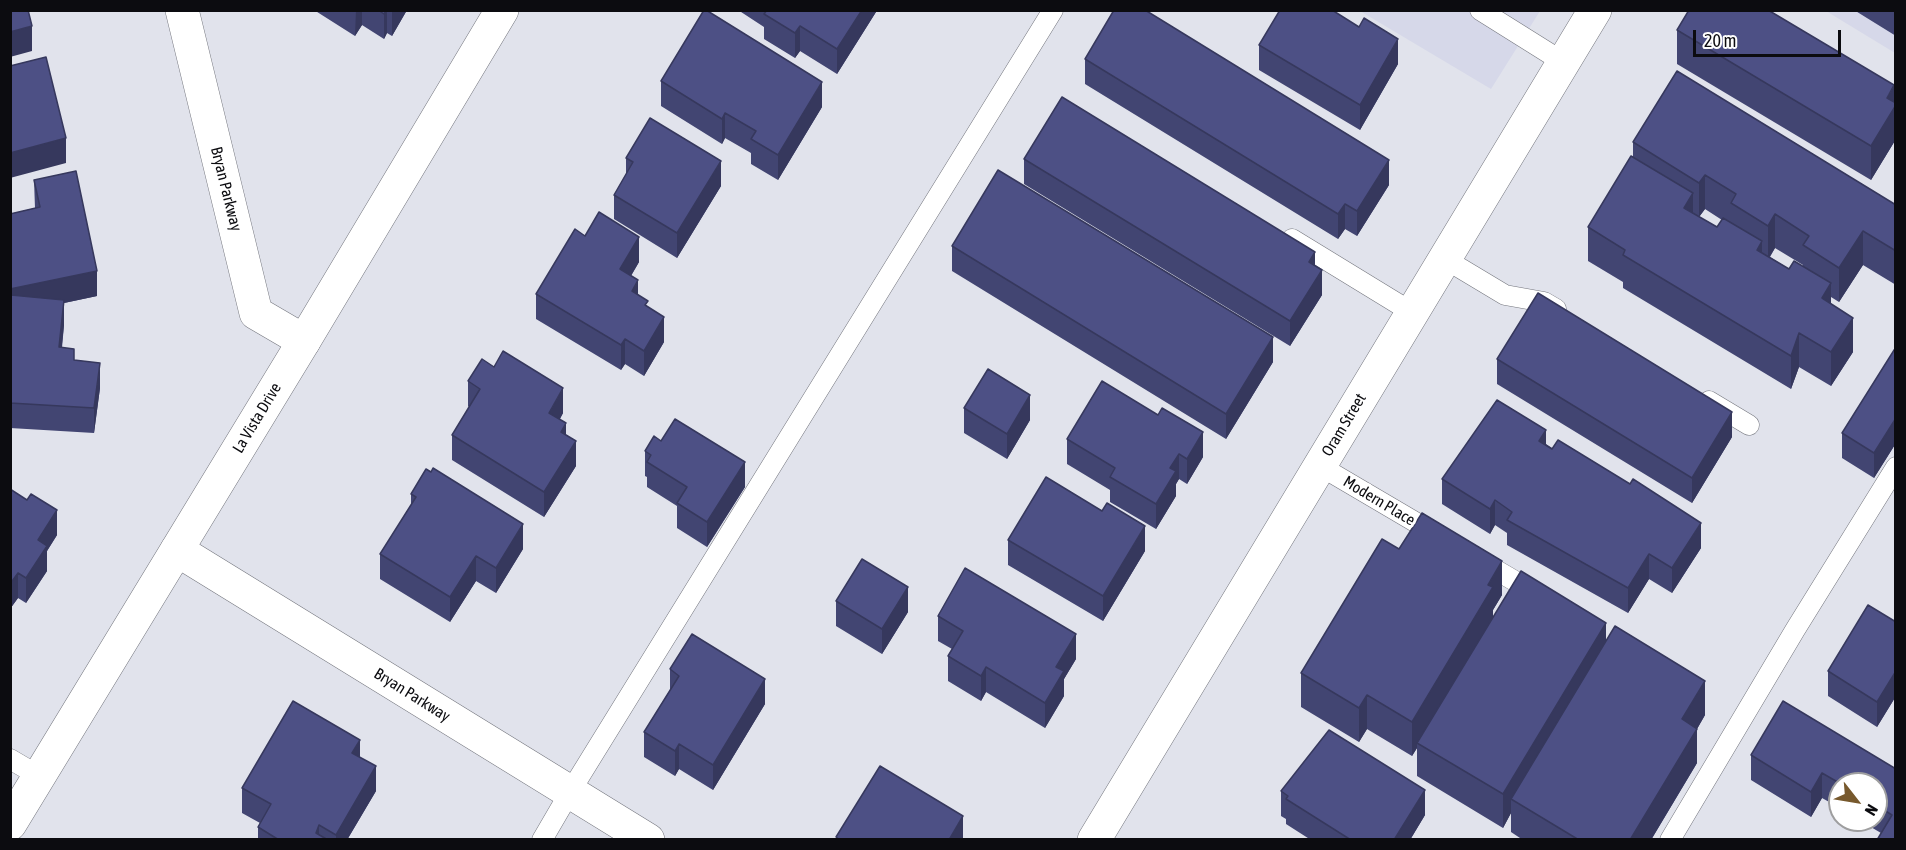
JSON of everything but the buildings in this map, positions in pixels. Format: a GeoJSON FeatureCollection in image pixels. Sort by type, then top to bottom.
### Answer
{"type":"FeatureCollection","features":[{"type":"Feature","properties":{"kind":"street","name":"Bryan Parkway"},"geometry":{"type":"LineString","coordinates":[[182,10],[256,313],[304,341]]}},
{"type":"Feature","properties":{"kind":"street","name":"La Vista Drive"},"geometry":{"type":"LineString","coordinates":[[10,824],[502,10]]}},
{"type":"Feature","properties":{"kind":"street","name":"Oram Street"},"geometry":{"type":"LineString","coordinates":[[1094,840],[1595,10]]}},
{"type":"Feature","properties":{"kind":"street","name":"Bryan Parkway"},"geometry":{"type":"LineString","coordinates":[[177,550],[648,840]]}},
{"type":"Feature","properties":{"kind":"lane"},"geometry":{"type":"LineString","coordinates":[[542,840],[1053,10]]}},
{"type":"Feature","properties":{"kind":"lane"},"geometry":{"type":"LineString","coordinates":[[1480,10],[1563,62]]}},
{"type":"Feature","properties":{"kind":"lane"},"geometry":{"type":"LineString","coordinates":[[1273,227],[1413,313]]}},
{"type":"Feature","properties":{"kind":"lane"},"geometry":{"type":"LineString","coordinates":[[1445,259],[1505,294],[1544,302],[1574,320]]}},
{"type":"Feature","properties":{"kind":"lane"},"geometry":{"type":"LineString","coordinates":[[1697,394],[1749,425]]}},
{"type":"Feature","properties":{"kind":"lane","name":"Modern Place"},"geometry":{"type":"LineString","coordinates":[[1320,466],[1555,605]]}},
{"type":"Feature","properties":{"kind":"lane"},"geometry":{"type":"LineString","coordinates":[[1670,840],[1795,630],[1896,467]]}},
{"type":"Feature","properties":{"kind":"lane"},"geometry":{"type":"LineString","coordinates":[[10,759],[39,776]]}},
{"type":"Feature","properties":{"kind":"shaded area"},"geometry":{"type":"Polygon","coordinates":[[[1360,11],[1540,11],[1491,89],[1360,11]]]}},
{"type":"Feature","properties":{"kind":"shaded area"},"geometry":{"type":"Polygon","coordinates":[[[1826,11],[1895,11],[1895,53],[1826,11]]]}}]}
